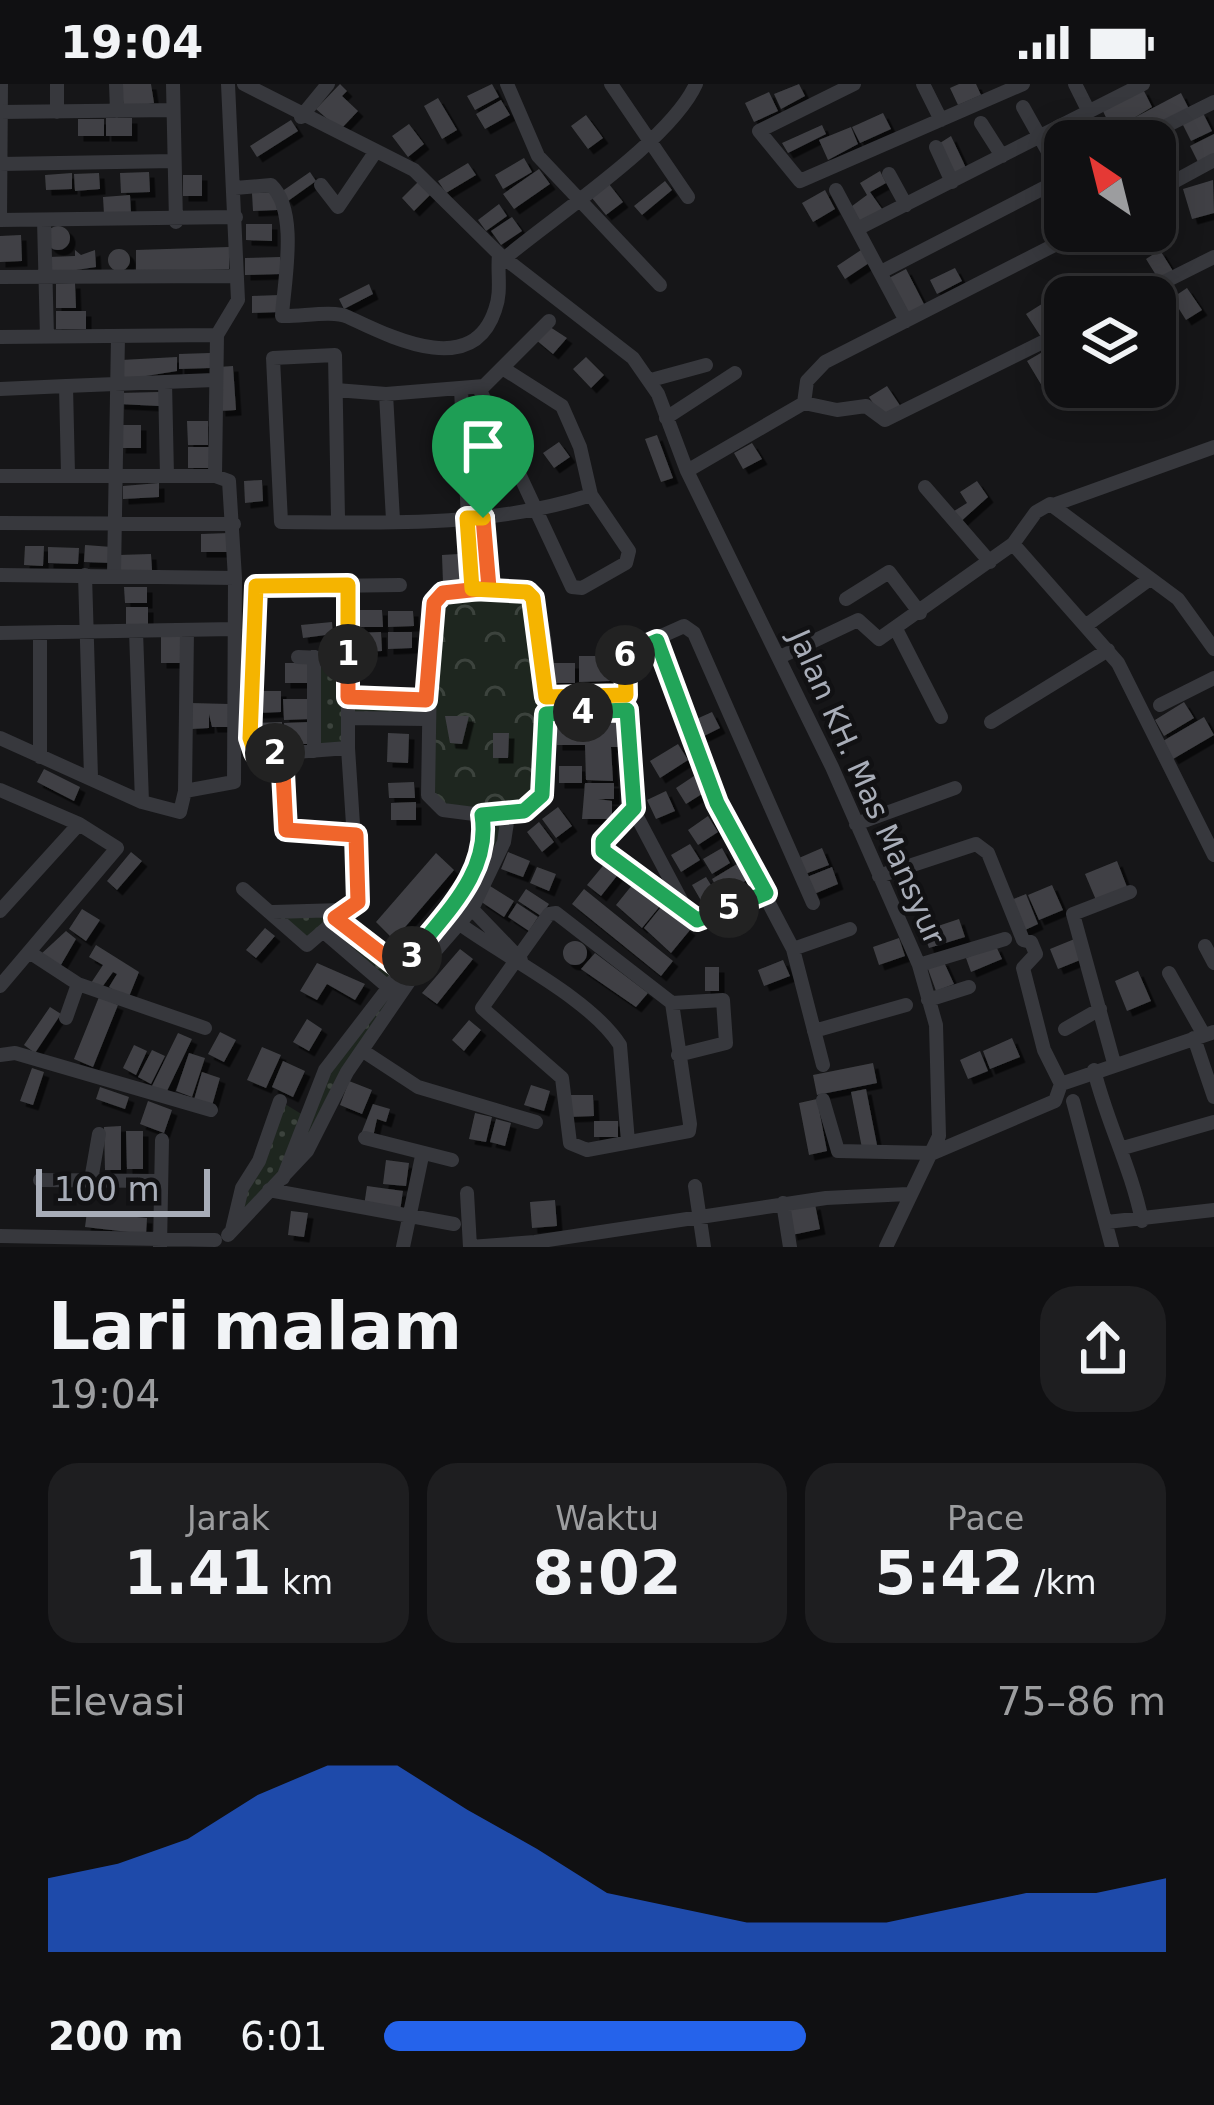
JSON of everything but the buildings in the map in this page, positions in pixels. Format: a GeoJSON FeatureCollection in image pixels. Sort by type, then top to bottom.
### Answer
{"type":"FeatureCollection","features":[{"type":"Feature","properties":{"kind":"street"},"geometry":{"type":"LineString","coordinates":[[1,84],[0,220],[176,222],[236,217]]}},
{"type":"Feature","properties":{"kind":"street"},"geometry":{"type":"LineString","coordinates":[[56,112],[57,84]]}},
{"type":"Feature","properties":{"kind":"street"},"geometry":{"type":"LineString","coordinates":[[116,84],[117,111]]}},
{"type":"Feature","properties":{"kind":"street"},"geometry":{"type":"LineString","coordinates":[[173,84],[176,222]]}},
{"type":"Feature","properties":{"kind":"street"},"geometry":{"type":"LineString","coordinates":[[215,476],[217,335],[237,304],[228,84]]}},
{"type":"Feature","properties":{"kind":"street","name":"Jalan KH. Mas Mansyur"},"geometry":{"type":"LineString","coordinates":[[244,84],[422,176],[502,256],[636,361],[651,380],[687,471],[780,657],[909,940],[936,1024],[939,1130],[933,1153],[908,1194],[886,1247]]}},
{"type":"Feature","properties":{"kind":"street"},"geometry":{"type":"LineString","coordinates":[[301,117],[328,84]]}},
{"type":"Feature","properties":{"kind":"street"},"geometry":{"type":"LineString","coordinates":[[507,84],[538,156],[661,284]]}},
{"type":"Feature","properties":{"kind":"street"},"geometry":{"type":"LineString","coordinates":[[611,84],[688,197]]}},
{"type":"Feature","properties":{"kind":"street"},"geometry":{"type":"LineString","coordinates":[[235,188],[272,185],[278,191],[286,236],[282,316],[344,316],[400,342],[450,348],[478,336],[494,315],[502,256],[650,140],[679,113],[695,84]]}},
{"type":"Feature","properties":{"kind":"street"},"geometry":{"type":"LineString","coordinates":[[854,84],[759,131],[797,179],[1023,84]]}},
{"type":"Feature","properties":{"kind":"street"},"geometry":{"type":"LineString","coordinates":[[922,84],[941,120]]}},
{"type":"Feature","properties":{"kind":"street"},"geometry":{"type":"LineString","coordinates":[[1075,84],[1089,112]]}},
{"type":"Feature","properties":{"kind":"street"},"geometry":{"type":"LineString","coordinates":[[857,229],[1134,86]]}},
{"type":"Feature","properties":{"kind":"street"},"geometry":{"type":"LineString","coordinates":[[1176,121],[1214,102]]}},
{"type":"Feature","properties":{"kind":"street"},"geometry":{"type":"LineString","coordinates":[[1023,107],[1044,147]]}},
{"type":"Feature","properties":{"kind":"street"},"geometry":{"type":"LineString","coordinates":[[1,112],[173,110]]}},
{"type":"Feature","properties":{"kind":"street"},"geometry":{"type":"LineString","coordinates":[[981,123],[1002,156]]}},
{"type":"Feature","properties":{"kind":"street"},"geometry":{"type":"LineString","coordinates":[[936,147],[952,182]]}},
{"type":"Feature","properties":{"kind":"street"},"geometry":{"type":"LineString","coordinates":[[321,185],[338,207],[376,151]]}},
{"type":"Feature","properties":{"kind":"street"},"geometry":{"type":"LineString","coordinates":[[1,164],[174,160]]}},
{"type":"Feature","properties":{"kind":"street"},"geometry":{"type":"LineString","coordinates":[[1176,181],[1214,160]]}},
{"type":"Feature","properties":{"kind":"street"},"geometry":{"type":"LineString","coordinates":[[889,174],[906,205]]}},
{"type":"Feature","properties":{"kind":"street"},"geometry":{"type":"LineString","coordinates":[[881,272],[1044,189]]}},
{"type":"Feature","properties":{"kind":"street"},"geometry":{"type":"LineString","coordinates":[[836,190],[906,321]]}},
{"type":"Feature","properties":{"kind":"street"},"geometry":{"type":"LineString","coordinates":[[44,220],[47,337]]}},
{"type":"Feature","properties":{"kind":"street"},"geometry":{"type":"LineString","coordinates":[[804,403],[807,381],[818,368],[1044,250]]}},
{"type":"Feature","properties":{"kind":"street"},"geometry":{"type":"LineString","coordinates":[[1176,276],[1214,257]]}},
{"type":"Feature","properties":{"kind":"street"},"geometry":{"type":"LineString","coordinates":[[0,277],[237,277]]}},
{"type":"Feature","properties":{"kind":"street"},"geometry":{"type":"LineString","coordinates":[[336,390],[386,394],[479,388],[504,369],[549,320]]}},
{"type":"Feature","properties":{"kind":"street"},"geometry":{"type":"LineString","coordinates":[[0,338],[217,335]]}},
{"type":"Feature","properties":{"kind":"street"},"geometry":{"type":"LineString","coordinates":[[115,574],[118,336]]}},
{"type":"Feature","properties":{"kind":"street"},"geometry":{"type":"LineString","coordinates":[[687,471],[804,403],[837,410],[866,406],[885,421],[1044,342]]}},
{"type":"Feature","properties":{"kind":"street"},"geometry":{"type":"LineString","coordinates":[[338,518],[332,353],[272,359],[279,520],[475,518],[538,512],[590,495]]}},
{"type":"Feature","properties":{"kind":"street"},"geometry":{"type":"LineString","coordinates":[[651,380],[706,365]]}},
{"type":"Feature","properties":{"kind":"street"},"geometry":{"type":"LineString","coordinates":[[479,388],[571,585],[582,587],[629,556],[590,495],[580,447],[562,406],[504,369]]}},
{"type":"Feature","properties":{"kind":"street"},"geometry":{"type":"LineString","coordinates":[[667,418],[735,373]]}},
{"type":"Feature","properties":{"kind":"street"},"geometry":{"type":"LineString","coordinates":[[0,389],[214,380]]}},
{"type":"Feature","properties":{"kind":"street"},"geometry":{"type":"LineString","coordinates":[[165,382],[167,476]]}},
{"type":"Feature","properties":{"kind":"street"},"geometry":{"type":"LineString","coordinates":[[66,386],[68,474]]}},
{"type":"Feature","properties":{"kind":"street"},"geometry":{"type":"LineString","coordinates":[[461,390],[475,518],[489,588]]}},
{"type":"Feature","properties":{"kind":"street"},"geometry":{"type":"LineString","coordinates":[[386,394],[393,520]]}},
{"type":"Feature","properties":{"kind":"street"},"geometry":{"type":"LineString","coordinates":[[780,657],[858,620],[876,638],[896,629],[1013,544],[1040,509],[1214,447]]}},
{"type":"Feature","properties":{"kind":"street"},"geometry":{"type":"LineString","coordinates":[[0,476],[215,476],[230,485],[235,578],[234,782],[185,791]]}},
{"type":"Feature","properties":{"kind":"street"},"geometry":{"type":"LineString","coordinates":[[926,487],[990,562]]}},
{"type":"Feature","properties":{"kind":"street"},"geometry":{"type":"LineString","coordinates":[[1053,505],[1148,581],[1178,599],[1212,640]]}},
{"type":"Feature","properties":{"kind":"street"},"geometry":{"type":"LineString","coordinates":[[472,589],[475,518]]}},
{"type":"Feature","properties":{"kind":"street"},"geometry":{"type":"LineString","coordinates":[[0,523],[234,524]]}},
{"type":"Feature","properties":{"kind":"street"},"geometry":{"type":"LineString","coordinates":[[1013,544],[1108,650],[1214,855]]}},
{"type":"Feature","properties":{"kind":"street"},"geometry":{"type":"LineString","coordinates":[[846,598],[889,572],[920,613]]}},
{"type":"Feature","properties":{"kind":"street"},"geometry":{"type":"LineString","coordinates":[[0,574],[235,578]]}},
{"type":"Feature","properties":{"kind":"street"},"geometry":{"type":"LineString","coordinates":[[85,575],[91,777]]}},
{"type":"Feature","properties":{"kind":"street"},"geometry":{"type":"LineString","coordinates":[[1088,624],[1148,581]]}},
{"type":"Feature","properties":{"kind":"street"},"geometry":{"type":"LineString","coordinates":[[243,889],[304,944],[326,933],[339,914],[358,902],[348,748],[348,585]]}},
{"type":"Feature","properties":{"kind":"street"},"geometry":{"type":"LineString","coordinates":[[348,748],[255,753],[251,747],[255,587],[400,585]]}},
{"type":"Feature","properties":{"kind":"street"},"geometry":{"type":"LineString","coordinates":[[472,589],[527,592],[533,598],[546,697],[542,795],[529,809],[508,816],[443,810],[428,796],[425,718],[431,610],[443,593],[472,589]]}},
{"type":"Feature","properties":{"kind":"street"},"geometry":{"type":"LineString","coordinates":[[689,915],[634,808],[624,655],[684,626],[694,633],[813,903]]}},
{"type":"Feature","properties":{"kind":"street"},"geometry":{"type":"LineString","coordinates":[[0,632],[235,629]]}},
{"type":"Feature","properties":{"kind":"street"},"geometry":{"type":"LineString","coordinates":[[896,629],[940,716]]}},
{"type":"Feature","properties":{"kind":"street"},"geometry":{"type":"LineString","coordinates":[[0,738],[142,802],[178,813],[185,791],[187,630]]}},
{"type":"Feature","properties":{"kind":"street"},"geometry":{"type":"LineString","coordinates":[[136,631],[142,802]]}},
{"type":"Feature","properties":{"kind":"street"},"geometry":{"type":"LineString","coordinates":[[40,633],[40,757]]}},
{"type":"Feature","properties":{"kind":"street"},"geometry":{"type":"LineString","coordinates":[[657,641],[717,803],[793,950],[824,1066]]}},
{"type":"Feature","properties":{"kind":"street"},"geometry":{"type":"LineString","coordinates":[[991,722],[1108,650]]}},
{"type":"Feature","properties":{"kind":"street"},"geometry":{"type":"LineString","coordinates":[[314,751],[306,657],[348,658]]}},
{"type":"Feature","properties":{"kind":"street"},"geometry":{"type":"LineString","coordinates":[[1160,705],[1214,678]]}},
{"type":"Feature","properties":{"kind":"street"},"geometry":{"type":"LineString","coordinates":[[348,697],[426,700]]}},
{"type":"Feature","properties":{"kind":"street"},"geometry":{"type":"LineString","coordinates":[[546,697],[627,703]]}},
{"type":"Feature","properties":{"kind":"street"},"geometry":{"type":"LineString","coordinates":[[546,714],[627,703]]}},
{"type":"Feature","properties":{"kind":"street"},"geometry":{"type":"LineString","coordinates":[[348,718],[425,718]]}},
{"type":"Feature","properties":{"kind":"street"},"geometry":{"type":"LineString","coordinates":[[282,753],[286,830],[356,835]]}},
{"type":"Feature","properties":{"kind":"street"},"geometry":{"type":"LineString","coordinates":[[856,824],[955,788]]}},
{"type":"Feature","properties":{"kind":"street"},"geometry":{"type":"LineString","coordinates":[[0,791],[112,841],[116,852],[0,986]]}},
{"type":"Feature","properties":{"kind":"street"},"geometry":{"type":"LineString","coordinates":[[634,808],[603,841],[603,851],[689,915],[703,919],[766,893]]}},
{"type":"Feature","properties":{"kind":"street"},"geometry":{"type":"LineString","coordinates":[[283,1178],[325,1070],[353,1026],[389,988],[476,874],[486,839],[482,815]]}},
{"type":"Feature","properties":{"kind":"street"},"geometry":{"type":"LineString","coordinates":[[0,1236],[38,1242],[225,1240],[307,1151],[363,1051],[457,922],[472,909],[504,842],[508,816]]}},
{"type":"Feature","properties":{"kind":"street"},"geometry":{"type":"LineString","coordinates":[[0,911],[79,824]]}},
{"type":"Feature","properties":{"kind":"street"},"geometry":{"type":"LineString","coordinates":[[879,876],[976,844],[988,854],[1023,940],[1031,942],[1036,954],[1023,968],[1044,1050],[1061,1084]]}},
{"type":"Feature","properties":{"kind":"street"},"geometry":{"type":"LineString","coordinates":[[1114,1063],[1073,914],[1130,892]]}},
{"type":"Feature","properties":{"kind":"street"},"geometry":{"type":"LineString","coordinates":[[472,909],[520,963]]}},
{"type":"Feature","properties":{"kind":"street"},"geometry":{"type":"LineString","coordinates":[[273,912],[339,914],[401,969]]}},
{"type":"Feature","properties":{"kind":"street"},"geometry":{"type":"LineString","coordinates":[[672,1003],[677,1055],[689,1131],[577,1150],[570,1143],[562,1078],[483,1013],[483,1003],[556,913],[672,1003],[720,998],[726,1043],[677,1055]]}},
{"type":"Feature","properties":{"kind":"street"},"geometry":{"type":"LineString","coordinates":[[457,922],[588,1012],[620,1045],[628,1142]]}},
{"type":"Feature","properties":{"kind":"street"},"geometry":{"type":"LineString","coordinates":[[793,950],[850,929]]}},
{"type":"Feature","properties":{"kind":"street"},"geometry":{"type":"LineString","coordinates":[[909,940],[922,929]]}},
{"type":"Feature","properties":{"kind":"street"},"geometry":{"type":"LineString","coordinates":[[326,933],[389,988]]}},
{"type":"Feature","properties":{"kind":"street"},"geometry":{"type":"LineString","coordinates":[[919,965],[1005,939]]}},
{"type":"Feature","properties":{"kind":"street"},"geometry":{"type":"LineString","coordinates":[[1205,946],[1214,963]]}},
{"type":"Feature","properties":{"kind":"street"},"geometry":{"type":"LineString","coordinates":[[29,952],[78,984],[205,1028]]}},
{"type":"Feature","properties":{"kind":"street"},"geometry":{"type":"LineString","coordinates":[[1169,973],[1204,1035],[1214,1097]]}},
{"type":"Feature","properties":{"kind":"street"},"geometry":{"type":"LineString","coordinates":[[66,1018],[78,984]]}},
{"type":"Feature","properties":{"kind":"street"},"geometry":{"type":"LineString","coordinates":[[928,1000],[969,987]]}},
{"type":"Feature","properties":{"kind":"street"},"geometry":{"type":"LineString","coordinates":[[814,1031],[906,1005]]}},
{"type":"Feature","properties":{"kind":"street"},"geometry":{"type":"LineString","coordinates":[[1065,1029],[1100,1009]]}},
{"type":"Feature","properties":{"kind":"street"},"geometry":{"type":"LineString","coordinates":[[823,1100],[838,1151],[933,1153],[1055,1100],[1061,1084],[1204,1035]]}},
{"type":"Feature","properties":{"kind":"street"},"geometry":{"type":"LineString","coordinates":[[363,1051],[418,1087],[536,1122]]}},
{"type":"Feature","properties":{"kind":"street"},"geometry":{"type":"LineString","coordinates":[[0,1055],[15,1053],[211,1110]]}},
{"type":"Feature","properties":{"kind":"street"},"geometry":{"type":"LineString","coordinates":[[1094,1070],[1106,1121],[1123,1148],[1142,1221]]}},
{"type":"Feature","properties":{"kind":"street"},"geometry":{"type":"LineString","coordinates":[[225,1240],[242,1188],[260,1161],[280,1100]]}},
{"type":"Feature","properties":{"kind":"street"},"geometry":{"type":"LineString","coordinates":[[1073,1101],[1112,1247]]}},
{"type":"Feature","properties":{"kind":"street"},"geometry":{"type":"LineString","coordinates":[[1123,1148],[1214,1122]]}},
{"type":"Feature","properties":{"kind":"street"},"geometry":{"type":"LineString","coordinates":[[91,1180],[99,1134]]}},
{"type":"Feature","properties":{"kind":"street"},"geometry":{"type":"LineString","coordinates":[[365,1138],[452,1160]]}},
{"type":"Feature","properties":{"kind":"street"},"geometry":{"type":"LineString","coordinates":[[160,1244],[163,1140]]}},
{"type":"Feature","properties":{"kind":"street"},"geometry":{"type":"LineString","coordinates":[[403,1247],[422,1156]]}},
{"type":"Feature","properties":{"kind":"street"},"geometry":{"type":"LineString","coordinates":[[40,1180],[160,1181]]}},
{"type":"Feature","properties":{"kind":"street"},"geometry":{"type":"LineString","coordinates":[[695,1186],[704,1247]]}},
{"type":"Feature","properties":{"kind":"street"},"geometry":{"type":"LineString","coordinates":[[268,1190],[454,1224]]}},
{"type":"Feature","properties":{"kind":"street"},"geometry":{"type":"LineString","coordinates":[[467,1192],[470,1247],[536,1245],[783,1203],[908,1194]]}},
{"type":"Feature","properties":{"kind":"street"},"geometry":{"type":"LineString","coordinates":[[783,1203],[790,1247]]}},
{"type":"Feature","properties":{"kind":"street"},"geometry":{"type":"LineString","coordinates":[[1107,1222],[1214,1210]]}},
{"type":"Feature","properties":{"kind":"street"},"geometry":{"type":"LineString","coordinates":[[618,1231],[620,1247]]}},
{"type":"Feature","properties":{"kind":"green space"},"geometry":{"type":"Polygon","coordinates":[[[527,592],[540,616],[542,795],[529,809],[443,810],[426,789],[437,598],[527,592]]]}},
{"type":"Feature","properties":{"kind":"green space"},"geometry":{"type":"Polygon","coordinates":[[[314,657],[348,659],[348,697],[426,700],[425,719],[348,718],[348,748],[314,751],[314,657]]]}},
{"type":"Feature","properties":{"kind":"green space"},"geometry":{"type":"Polygon","coordinates":[[[482,815],[508,816],[491,873],[410,980],[318,1128],[243,1219],[232,1216],[280,1101],[303,1115],[322,1076],[388,988],[326,934],[312,944],[273,912],[336,917],[402,969],[476,874],[482,815]]]}},
{"type":"Feature","properties":{"kind":"route"},"geometry":{"type":"LineString","coordinates":[[483,518],[467,518],[472,589],[489,588],[527,592],[533,598],[540,616],[546,697],[626,695],[624,655],[657,641],[717,803],[766,893],[697,920],[606,854],[603,841],[634,808],[627,710],[546,714],[542,795],[524,811],[482,815],[486,839],[476,874],[401,969],[335,918],[358,902],[356,835],[286,830],[282,753],[255,753],[251,747],[255,587],[348,585],[348,697],[426,700],[434,603],[443,593],[489,588],[483,518]]}}]}
